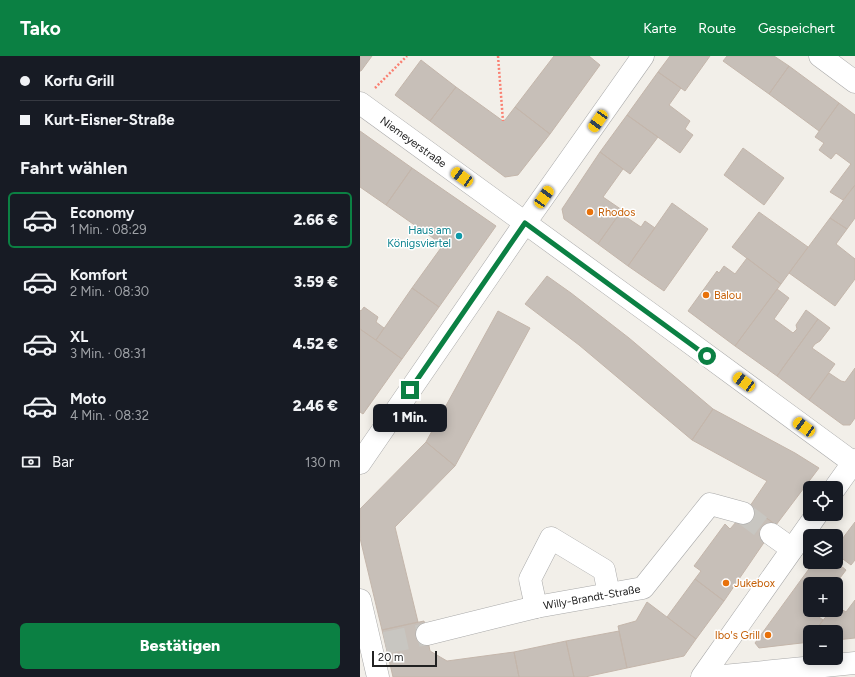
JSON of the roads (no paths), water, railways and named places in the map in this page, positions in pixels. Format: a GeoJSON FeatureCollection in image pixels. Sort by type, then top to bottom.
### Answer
{"type":"FeatureCollection","features":[{"type":"Feature","properties":{"kind":"street"},"geometry":{"type":"LineString","coordinates":[[363,458],[525,223],[644,56]]}},
{"type":"Feature","properties":{"kind":"street"},"geometry":{"type":"LineString","coordinates":[[820,56],[855,82]]}},
{"type":"Feature","properties":{"kind":"street","name":"Niemeyerstraße"},"geometry":{"type":"LineString","coordinates":[[367,96],[525,223],[854,462]]}},
{"type":"Feature","properties":{"kind":"street"},"geometry":{"type":"LineString","coordinates":[[840,481],[854,462]]}},
{"type":"Feature","properties":{"kind":"street","name":"Willy-Brandt-Straße"},"geometry":{"type":"LineString","coordinates":[[427,634],[536,607],[643,588],[710,504],[743,513]]}},
{"type":"Feature","properties":{"kind":"street"},"geometry":{"type":"LineString","coordinates":[[702,677],[812,521]]}},
{"type":"Feature","properties":{"kind":"street"},"geometry":{"type":"LineString","coordinates":[[770,534],[792,549]]}},
{"type":"Feature","properties":{"kind":"street"},"geometry":{"type":"LineString","coordinates":[[536,607],[530,579],[551,538],[604,570],[609,594]]}},
{"type":"Feature","properties":{"kind":"street"},"geometry":{"type":"LineString","coordinates":[[360,600],[375,639],[378,677]]}},
{"type":"Feature","properties":{"kind":"street"},"geometry":{"type":"LineString","coordinates":[[713,677],[855,663]]}},
{"type":"Feature","properties":{"kind":"tunnel"},"geometry":{"type":"LineString","coordinates":[[743,513],[771,534]]}},
{"type":"Feature","properties":{"kind":"tunnel"},"geometry":{"type":"LineString","coordinates":[[385,643],[427,634]]}},
{"type":"Feature","properties":{"kind":"place","name":"Rhodos"},"geometry":{"type":"Point","coordinates":[590,212]}},
{"type":"Feature","properties":{"kind":"place","name":"Haus am Königsviertel"},"geometry":{"type":"Point","coordinates":[459,236]}},
{"type":"Feature","properties":{"kind":"place","name":"Balou"},"geometry":{"type":"Point","coordinates":[706,295]}},
{"type":"Feature","properties":{"kind":"place","name":"Jukebox"},"geometry":{"type":"Point","coordinates":[726,583]}},
{"type":"Feature","properties":{"kind":"place","name":"Ibo's Grill"},"geometry":{"type":"Point","coordinates":[768,635]}}]}
